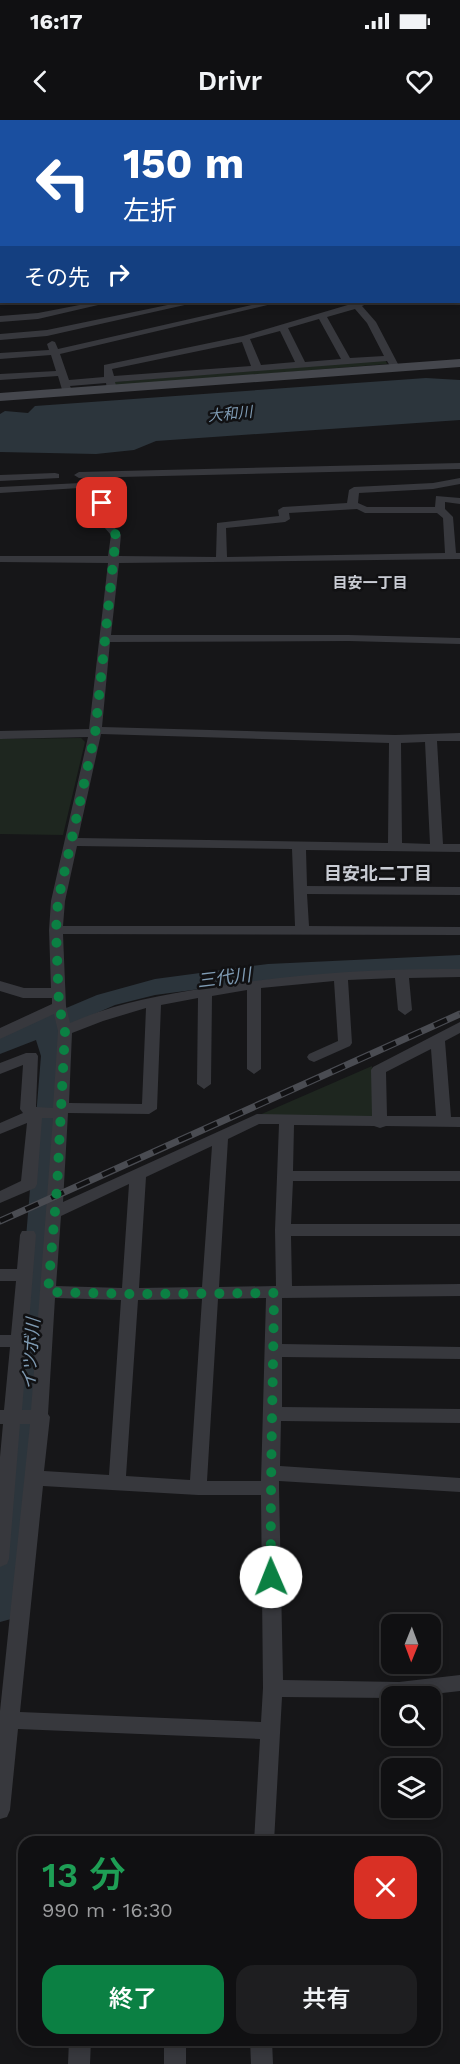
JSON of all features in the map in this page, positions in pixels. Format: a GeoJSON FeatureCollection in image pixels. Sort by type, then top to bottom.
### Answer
{"type":"FeatureCollection","features":[{"type":"Feature","properties":{"kind":"street"},"geometry":{"type":"LineString","coordinates":[[0,319],[100,303]]}},
{"type":"Feature","properties":{"kind":"street"},"geometry":{"type":"LineString","coordinates":[[0,337],[47,333],[188,303]]}},
{"type":"Feature","properties":{"kind":"street"},"geometry":{"type":"LineString","coordinates":[[0,356],[56,352],[220,310],[268,303]]}},
{"type":"Feature","properties":{"kind":"street"},"geometry":{"type":"LineString","coordinates":[[111,385],[172,375],[211,359],[245,338],[356,303],[371,322],[392,362]]}},
{"type":"Feature","properties":{"kind":"street"},"geometry":{"type":"LineString","coordinates":[[36,313],[56,352],[66,383]]}},
{"type":"Feature","properties":{"kind":"street"},"geometry":{"type":"LineString","coordinates":[[321,314],[346,360]]}},
{"type":"Feature","properties":{"kind":"street"},"geometry":{"type":"LineString","coordinates":[[283,327],[301,364]]}},
{"type":"Feature","properties":{"kind":"street"},"geometry":{"type":"LineString","coordinates":[[245,338],[257,368]]}},
{"type":"Feature","properties":{"kind":"street"},"geometry":{"type":"LineString","coordinates":[[111,385],[107,367],[164,354],[211,359],[257,368],[346,360],[460,363]]}},
{"type":"Feature","properties":{"kind":"street"},"geometry":{"type":"LineString","coordinates":[[164,354],[172,375]]}},
{"type":"Feature","properties":{"kind":"street"},"geometry":{"type":"LineString","coordinates":[[0,377],[111,385],[392,362]]}},
{"type":"Feature","properties":{"kind":"street"},"geometry":{"type":"LineString","coordinates":[[0,397],[66,383]]}},
{"type":"Feature","properties":{"kind":"street"},"geometry":{"type":"LineString","coordinates":[[0,478],[230,470],[460,466]]}},
{"type":"Feature","properties":{"kind":"street"},"geometry":{"type":"LineString","coordinates":[[352,507],[354,490],[423,487],[460,481]]}},
{"type":"Feature","properties":{"kind":"street"},"geometry":{"type":"LineString","coordinates":[[0,490],[97,484],[102,486],[102,503],[109,512],[109,527],[116,535],[95,732],[86,784],[70,842],[58,901],[56,930],[59,1000],[65,1031],[57,1188],[48,1292],[3,1493],[0,1559]]}},
{"type":"Feature","properties":{"kind":"street"},"geometry":{"type":"LineString","coordinates":[[440,510],[440,498],[460,501]]}},
{"type":"Feature","properties":{"kind":"street"},"geometry":{"type":"LineString","coordinates":[[0,559],[222,560],[456,556],[448,517],[440,510],[365,510],[359,506],[283,510],[285,519],[221,525],[222,560]]}},
{"type":"Feature","properties":{"kind":"street"},"geometry":{"type":"LineString","coordinates":[[104,639],[349,638],[460,641]]}},
{"type":"Feature","properties":{"kind":"street"},"geometry":{"type":"LineString","coordinates":[[0,735],[95,732],[395,739],[460,738]]}},
{"type":"Feature","properties":{"kind":"street"},"geometry":{"type":"LineString","coordinates":[[431,738],[437,848]]}},
{"type":"Feature","properties":{"kind":"street"},"geometry":{"type":"LineString","coordinates":[[395,739],[395,848]]}},
{"type":"Feature","properties":{"kind":"street"},"geometry":{"type":"LineString","coordinates":[[70,842],[299,848],[460,848]]}},
{"type":"Feature","properties":{"kind":"street"},"geometry":{"type":"LineString","coordinates":[[299,848],[302,931]]}},
{"type":"Feature","properties":{"kind":"street"},"geometry":{"type":"LineString","coordinates":[[301,890],[460,891]]}},
{"type":"Feature","properties":{"kind":"street"},"geometry":{"type":"LineString","coordinates":[[56,930],[460,931]]}},
{"type":"Feature","properties":{"kind":"street"},"geometry":{"type":"LineString","coordinates":[[402,973],[405,1010]]}},
{"type":"Feature","properties":{"kind":"street"},"geometry":{"type":"LineString","coordinates":[[65,1031],[110,1012],[206,992],[341,976],[460,973]]}},
{"type":"Feature","properties":{"kind":"street"},"geometry":{"type":"LineString","coordinates":[[314,1057],[345,1042],[341,976]]}},
{"type":"Feature","properties":{"kind":"street"},"geometry":{"type":"LineString","coordinates":[[254,985],[254,1069]]}},
{"type":"Feature","properties":{"kind":"street"},"geometry":{"type":"LineString","coordinates":[[0,986],[59,1000]]}},
{"type":"Feature","properties":{"kind":"street"},"geometry":{"type":"LineString","coordinates":[[204,1084],[206,992]]}},
{"type":"Feature","properties":{"kind":"street"},"geometry":{"type":"LineString","coordinates":[[0,1034],[59,1000]]}},
{"type":"Feature","properties":{"kind":"street"},"geometry":{"type":"LineString","coordinates":[[0,1129],[35,1113],[60,1110],[149,1109],[154,1001]]}},
{"type":"Feature","properties":{"kind":"street"},"geometry":{"type":"LineString","coordinates":[[380,1122],[378,1070],[460,1027]]}},
{"type":"Feature","properties":{"kind":"street"},"geometry":{"type":"LineString","coordinates":[[437,1038],[444,1122]]}},
{"type":"Feature","properties":{"kind":"street"},"geometry":{"type":"LineString","coordinates":[[0,1069],[32,1056],[28,1109],[35,1113]]}},
{"type":"Feature","properties":{"kind":"street"},"geometry":{"type":"LineString","coordinates":[[0,1197],[30,1184],[35,1113]]}},
{"type":"Feature","properties":{"kind":"street"},"geometry":{"type":"LineString","coordinates":[[53,1214],[257,1119],[460,1122]]}},
{"type":"Feature","properties":{"kind":"street"},"geometry":{"type":"LineString","coordinates":[[264,1836],[273,1688],[272,1350],[279,1292],[287,1120]]}},
{"type":"Feature","properties":{"kind":"street"},"geometry":{"type":"LineString","coordinates":[[198,1488],[220,1138]]}},
{"type":"Feature","properties":{"kind":"street"},"geometry":{"type":"LineString","coordinates":[[117,1484],[138,1174]]}},
{"type":"Feature","properties":{"kind":"street"},"geometry":{"type":"LineString","coordinates":[[285,1176],[460,1176]]}},
{"type":"Feature","properties":{"kind":"street"},"geometry":{"type":"LineString","coordinates":[[283,1230],[460,1230]]}},
{"type":"Feature","properties":{"kind":"street"},"geometry":{"type":"LineString","coordinates":[[0,1810],[6,1721],[35,1478],[21,1417],[19,1341],[28,1235]]}},
{"type":"Feature","properties":{"kind":"street"},"geometry":{"type":"LineString","coordinates":[[0,1275],[24,1275]]}},
{"type":"Feature","properties":{"kind":"street"},"geometry":{"type":"LineString","coordinates":[[48,1292],[130,1294],[460,1290]]}},
{"type":"Feature","properties":{"kind":"street"},"geometry":{"type":"LineString","coordinates":[[0,1341],[19,1341]]}},
{"type":"Feature","properties":{"kind":"street"},"geometry":{"type":"LineString","coordinates":[[272,1350],[460,1353]]}},
{"type":"Feature","properties":{"kind":"street"},"geometry":{"type":"LineString","coordinates":[[273,1414],[460,1416]]}},
{"type":"Feature","properties":{"kind":"street"},"geometry":{"type":"LineString","coordinates":[[35,1478],[198,1488],[271,1481],[460,1485]]}},
{"type":"Feature","properties":{"kind":"street"},"geometry":{"type":"LineString","coordinates":[[273,1688],[399,1689],[460,1683]]}},
{"type":"Feature","properties":{"kind":"street"},"geometry":{"type":"LineString","coordinates":[[6,1721],[270,1731]]}},
{"type":"Feature","properties":{"kind":"street"},"geometry":{"type":"LineString","coordinates":[[79,2064],[80,2046]]}},
{"type":"Feature","properties":{"kind":"street"},"geometry":{"type":"LineString","coordinates":[[175,2064],[176,2046]]}},
{"type":"Feature","properties":{"kind":"street"},"geometry":{"type":"LineString","coordinates":[[261,2046],[262,2064]]}},
{"type":"Feature","properties":{"kind":"shaded area"},"geometry":{"type":"Polygon","coordinates":[[[385,359],[387,364],[115,386],[114,382],[385,359]]]}},
{"type":"Feature","properties":{"kind":"shaded area"},"geometry":{"type":"Polygon","coordinates":[[[81,738],[85,742],[63,835],[0,834],[0,739],[81,738]]]}},
{"type":"Feature","properties":{"kind":"shaded area"},"geometry":{"type":"Polygon","coordinates":[[[372,1066],[373,1119],[257,1116],[372,1066]]]}},
{"type":"Feature","properties":{"kind":"water","name":"大和川"},"geometry":{"type":"Polygon","coordinates":[[[426,378],[460,380],[460,420],[156,441],[134,450],[96,454],[0,452],[0,414],[5,411],[28,413],[35,406],[426,378]]]}},
{"type":"Feature","properties":{"kind":"waterway","name":"三代川"},"geometry":{"type":"LineString","coordinates":[[0,1046],[106,1000],[155,987],[268,972],[460,962]]}},
{"type":"Feature","properties":{"kind":"waterway","name":"イツボ川"},"geometry":{"type":"LineString","coordinates":[[0,1609],[23,1456],[54,1056],[45,1028]]}},
{"type":"Feature","properties":{"kind":"railway"},"geometry":{"type":"LineString","coordinates":[[0,1221],[460,1014]]}},
{"type":"Feature","properties":{"kind":"district","name":"目安一丁目"},"geometry":{"type":"Point","coordinates":[370,583]}},
{"type":"Feature","properties":{"kind":"district","name":"目安北二丁目"},"geometry":{"type":"Point","coordinates":[378,874]}},
{"type":"Feature","properties":{"kind":"route"},"geometry":{"type":"LineString","coordinates":[[102,503],[109,512],[109,527],[116,535],[114,560],[95,734],[86,784],[70,842],[58,901],[56,930],[59,1006],[65,1031],[57,1196],[53,1214],[48,1292],[274,1293],[270,1488],[271,1577]]}}]}
